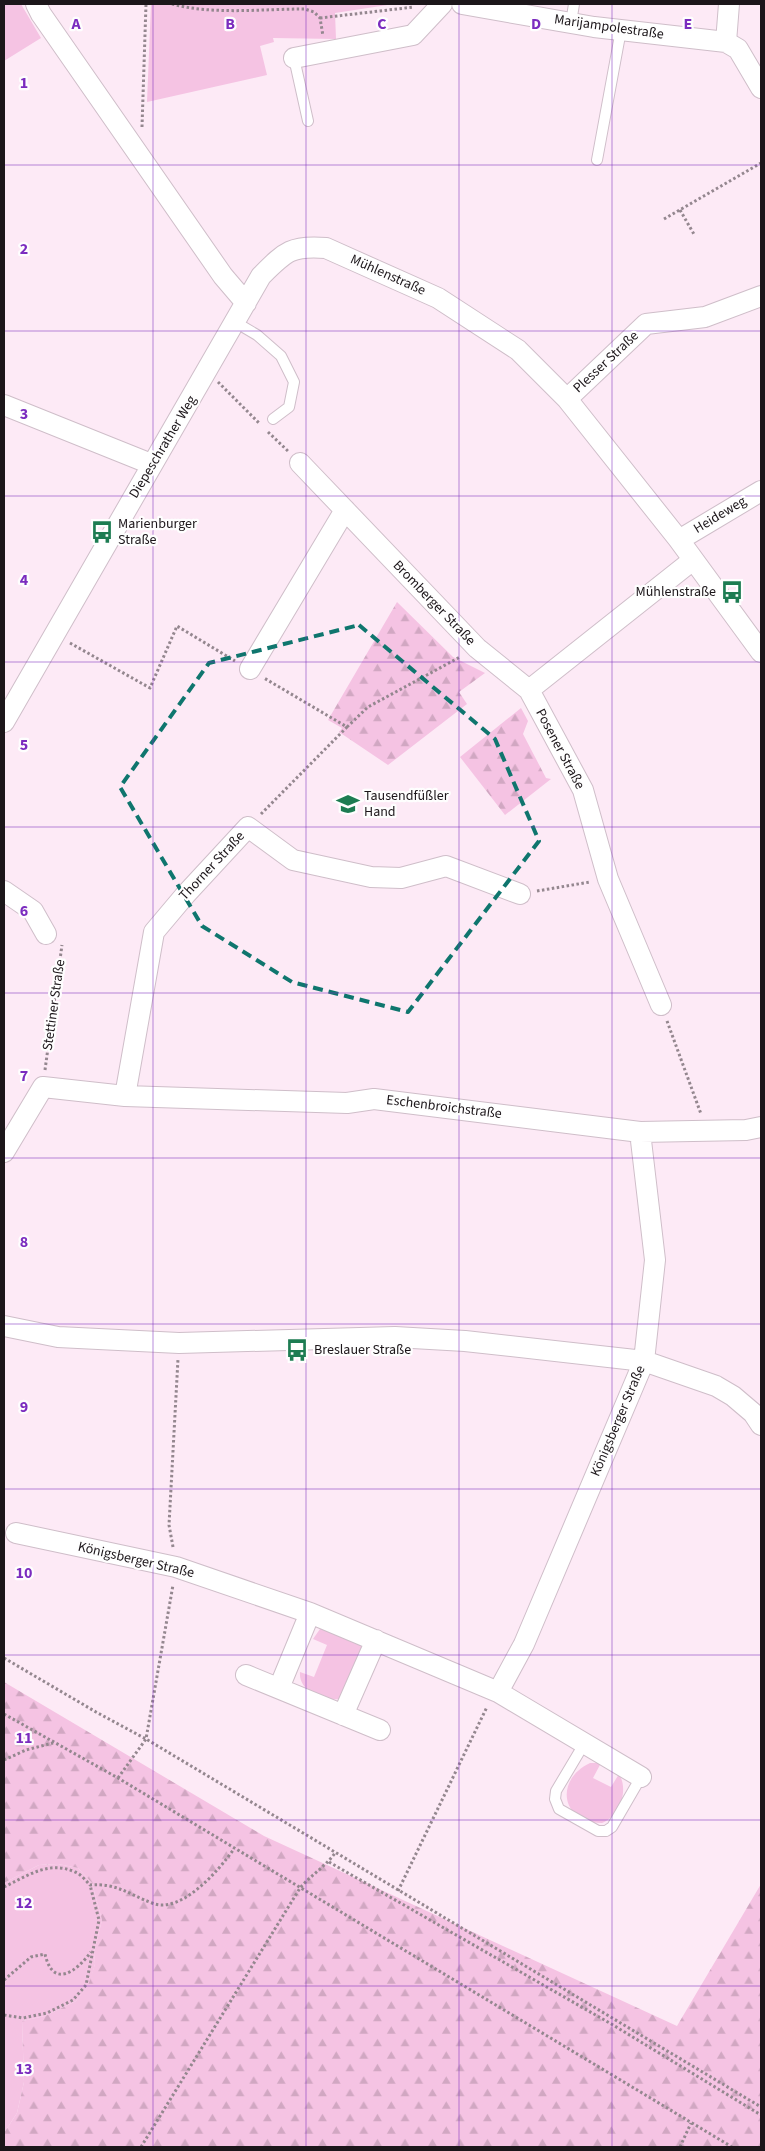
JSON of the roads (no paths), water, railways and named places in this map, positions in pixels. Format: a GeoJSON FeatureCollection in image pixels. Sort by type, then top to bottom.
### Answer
{"type":"FeatureCollection","features":[{"type":"Feature","properties":{"kind":"street"},"geometry":{"type":"LineString","coordinates":[[36,4],[41,14],[179,213],[224,276],[246,303]]}},
{"type":"Feature","properties":{"kind":"street"},"geometry":{"type":"LineString","coordinates":[[294,58],[413,35],[442,4]]}},
{"type":"Feature","properties":{"kind":"street","name":"Marijampolestraße"},"geometry":{"type":"LineString","coordinates":[[462,4],[573,13],[621,30],[726,42]]}},
{"type":"Feature","properties":{"kind":"street"},"geometry":{"type":"LineString","coordinates":[[729,4],[726,42],[738,49],[761,88]]}},
{"type":"Feature","properties":{"kind":"street","name":"Mühlenstraße"},"geometry":{"type":"LineString","coordinates":[[246,303],[261,276],[284,253],[308,246],[326,248],[438,298],[518,350],[567,399],[680,540],[761,652]]}},
{"type":"Feature","properties":{"kind":"street","name":"Plesser Straße"},"geometry":{"type":"LineString","coordinates":[[567,399],[646,324],[705,317],[761,296]]}},
{"type":"Feature","properties":{"kind":"street","name":"Diepeschrather Weg"},"geometry":{"type":"LineString","coordinates":[[4,721],[151,464],[246,303]]}},
{"type":"Feature","properties":{"kind":"street"},"geometry":{"type":"LineString","coordinates":[[4,405],[151,464]]}},
{"type":"Feature","properties":{"kind":"street","name":"Bromberger Straße"},"geometry":{"type":"LineString","coordinates":[[300,463],[477,648],[529,690]]}},
{"type":"Feature","properties":{"kind":"street","name":"Heideweg"},"geometry":{"type":"LineString","coordinates":[[680,540],[761,491]]}},
{"type":"Feature","properties":{"kind":"street"},"geometry":{"type":"LineString","coordinates":[[250,670],[345,510]]}},
{"type":"Feature","properties":{"kind":"street"},"geometry":{"type":"LineString","coordinates":[[529,690],[693,560]]}},
{"type":"Feature","properties":{"kind":"street","name":"Posener Straße"},"geometry":{"type":"LineString","coordinates":[[529,690],[582,790],[608,880],[661,1005]]}},
{"type":"Feature","properties":{"kind":"street","name":"Thorner Straße"},"geometry":{"type":"LineString","coordinates":[[125,1096],[154,932],[186,894],[248,827],[294,860],[371,877],[401,878],[446,866],[520,894]]}},
{"type":"Feature","properties":{"kind":"street"},"geometry":{"type":"LineString","coordinates":[[4,891],[33,911],[46,934]]}},
{"type":"Feature","properties":{"kind":"street","name":"Eschenbroichstraße"},"geometry":{"type":"LineString","coordinates":[[4,1152],[43,1088],[125,1096],[347,1104],[374,1099],[640,1132],[746,1130],[761,1126]]}},
{"type":"Feature","properties":{"kind":"street","name":"Königsberger Straße"},"geometry":{"type":"LineString","coordinates":[[498,1692],[524,1644],[644,1361],[655,1260],[640,1132]]}},
{"type":"Feature","properties":{"kind":"street"},"geometry":{"type":"LineString","coordinates":[[4,1326],[58,1337],[179,1343],[387,1337],[465,1341],[644,1361],[716,1386],[733,1396],[753,1413],[761,1425]]}},
{"type":"Feature","properties":{"kind":"street","name":"Königsberger Straße"},"geometry":{"type":"LineString","coordinates":[[16,1533],[176,1567],[310,1613],[498,1692],[641,1777]]}},
{"type":"Feature","properties":{"kind":"street"},"geometry":{"type":"LineString","coordinates":[[279,1688],[310,1613]]}},
{"type":"Feature","properties":{"kind":"street"},"geometry":{"type":"LineString","coordinates":[[343,1715],[376,1640]]}},
{"type":"Feature","properties":{"kind":"street"},"geometry":{"type":"LineString","coordinates":[[246,1675],[380,1730]]}},
{"type":"Feature","properties":{"kind":"lane"},"geometry":{"type":"LineString","coordinates":[[597,160],[621,30]]}},
{"type":"Feature","properties":{"kind":"lane"},"geometry":{"type":"LineString","coordinates":[[294,58],[308,122]]}},
{"type":"Feature","properties":{"kind":"lane"},"geometry":{"type":"LineString","coordinates":[[235,322],[257,335],[281,356],[294,382],[289,407],[273,419]]}},
{"type":"Feature","properties":{"kind":"lane","name":"Königsberger Straße"},"geometry":{"type":"LineString","coordinates":[[584,1744],[556,1791],[555,1800],[559,1808],[598,1831],[606,1831],[612,1827],[641,1777]]}},
{"type":"Feature","properties":{"kind":"place","name":"Marienburger Straße"},"geometry":{"type":"Point","coordinates":[102,532]}},
{"type":"Feature","properties":{"kind":"place","name":"Mühlenstraße"},"geometry":{"type":"Point","coordinates":[732,592]}},
{"type":"Feature","properties":{"kind":"place","name":"Tausendfüßler Hand"},"geometry":{"type":"Point","coordinates":[348,804]}},
{"type":"Feature","properties":{"kind":"place","name":"Breslauer Straße"},"geometry":{"type":"Point","coordinates":[297,1350]}}]}
